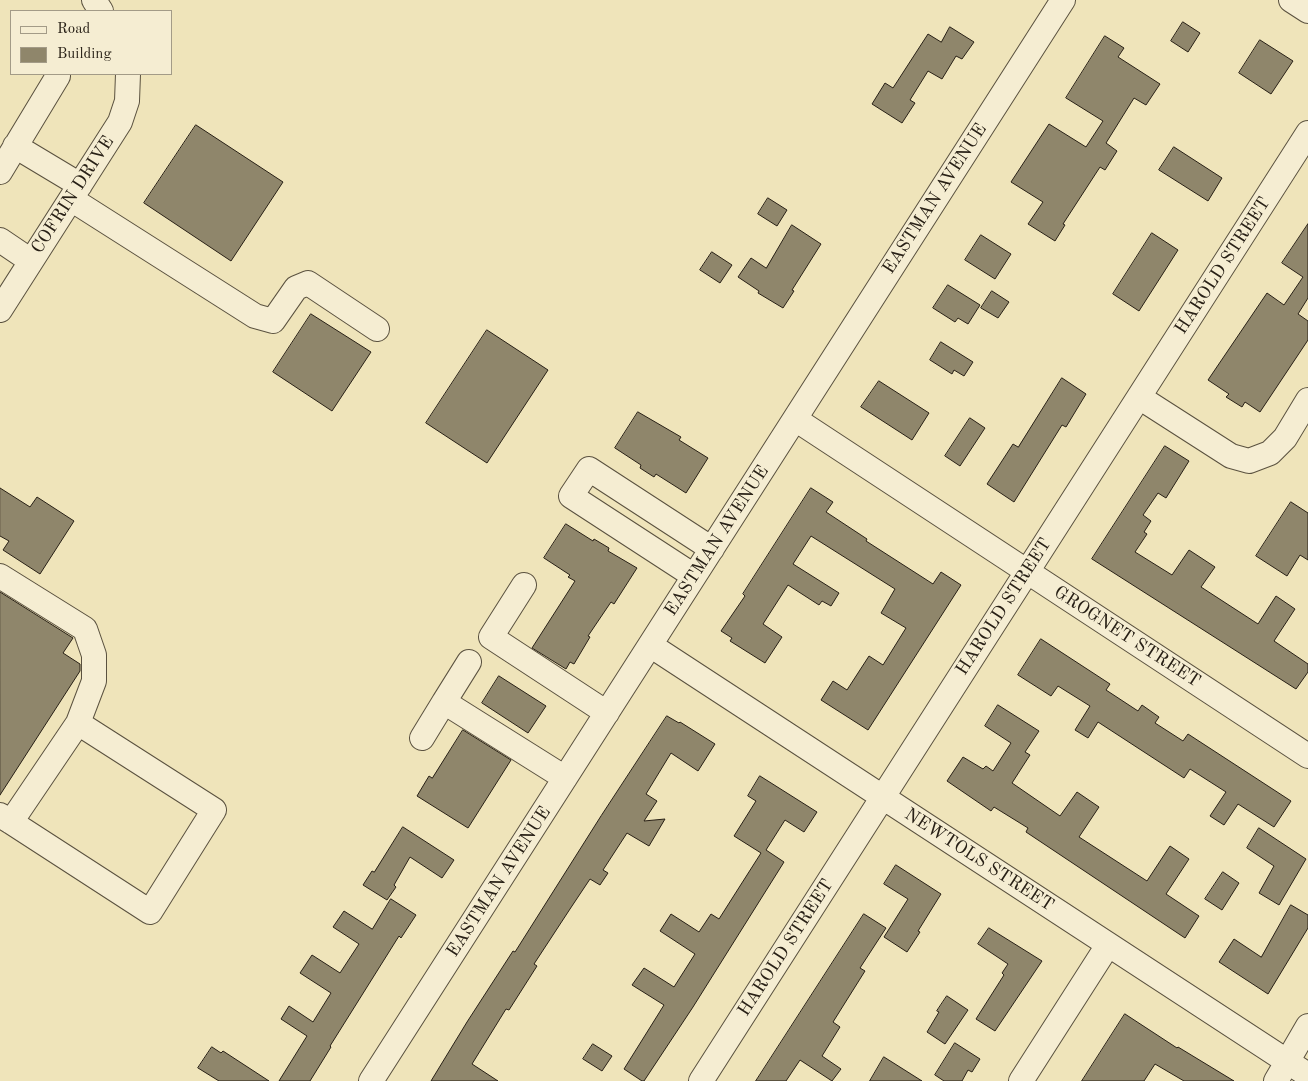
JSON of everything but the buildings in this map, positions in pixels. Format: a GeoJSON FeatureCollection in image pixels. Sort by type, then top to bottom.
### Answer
{"type":"FeatureCollection","features":[{"type":"Feature","properties":{"kind":"street","name":"EASTMAN AVENUE"},"geometry":{"type":"LineString","coordinates":[[371,1081],[1063,0]]}},
{"type":"Feature","properties":{"kind":"street"},"geometry":{"type":"LineString","coordinates":[[1291,0],[1308,12]]}},
{"type":"Feature","properties":{"kind":"street","name":"COFRIN DRIVE"},"geometry":{"type":"LineString","coordinates":[[0,310],[120,122],[127,101],[128,75]]}},
{"type":"Feature","properties":{"kind":"street"},"geometry":{"type":"LineString","coordinates":[[0,172],[58,76]]}},
{"type":"Feature","properties":{"kind":"street","name":"HAROLD STREET"},"geometry":{"type":"LineString","coordinates":[[700,1081],[1139,397],[1300,162],[1308,133]]}},
{"type":"Feature","properties":{"kind":"street"},"geometry":{"type":"LineString","coordinates":[[15,146],[76,192],[255,316],[273,321],[296,288],[308,283],[378,329]]}},
{"type":"Feature","properties":{"kind":"street"},"geometry":{"type":"LineString","coordinates":[[0,240],[31,261]]}},
{"type":"Feature","properties":{"kind":"street"},"geometry":{"type":"LineString","coordinates":[[1139,397],[1231,456],[1249,461],[1270,454],[1285,438],[1308,400]]}},
{"type":"Feature","properties":{"kind":"street","name":"GROGNET STREET"},"geometry":{"type":"LineString","coordinates":[[795,419],[1308,756]]}},
{"type":"Feature","properties":{"kind":"street"},"geometry":{"type":"LineString","coordinates":[[694,576],[571,496],[589,469],[712,549]]}},
{"type":"Feature","properties":{"kind":"street"},"geometry":{"type":"LineString","coordinates":[[656,552],[674,524]]}},
{"type":"Feature","properties":{"kind":"street"},"geometry":{"type":"LineString","coordinates":[[0,576],[85,629],[94,655],[94,681],[78,723],[5,819],[150,912],[214,810],[78,723]]}},
{"type":"Feature","properties":{"kind":"street"},"geometry":{"type":"LineString","coordinates":[[524,585],[491,637],[607,713]]}},
{"type":"Feature","properties":{"kind":"street","name":"NEWTOLS STREET"},"geometry":{"type":"LineString","coordinates":[[650,646],[1108,945],[1282,1071],[1308,1075]]}},
{"type":"Feature","properties":{"kind":"street"},"geometry":{"type":"LineString","coordinates":[[422,738],[469,662]]}},
{"type":"Feature","properties":{"kind":"street"},"geometry":{"type":"LineString","coordinates":[[444,702],[565,778]]}},
{"type":"Feature","properties":{"kind":"street"},"geometry":{"type":"LineString","coordinates":[[1021,1081],[1108,945]]}},
{"type":"Feature","properties":{"kind":"street"},"geometry":{"type":"LineString","coordinates":[[1282,1071],[1308,1026]]}}]}
